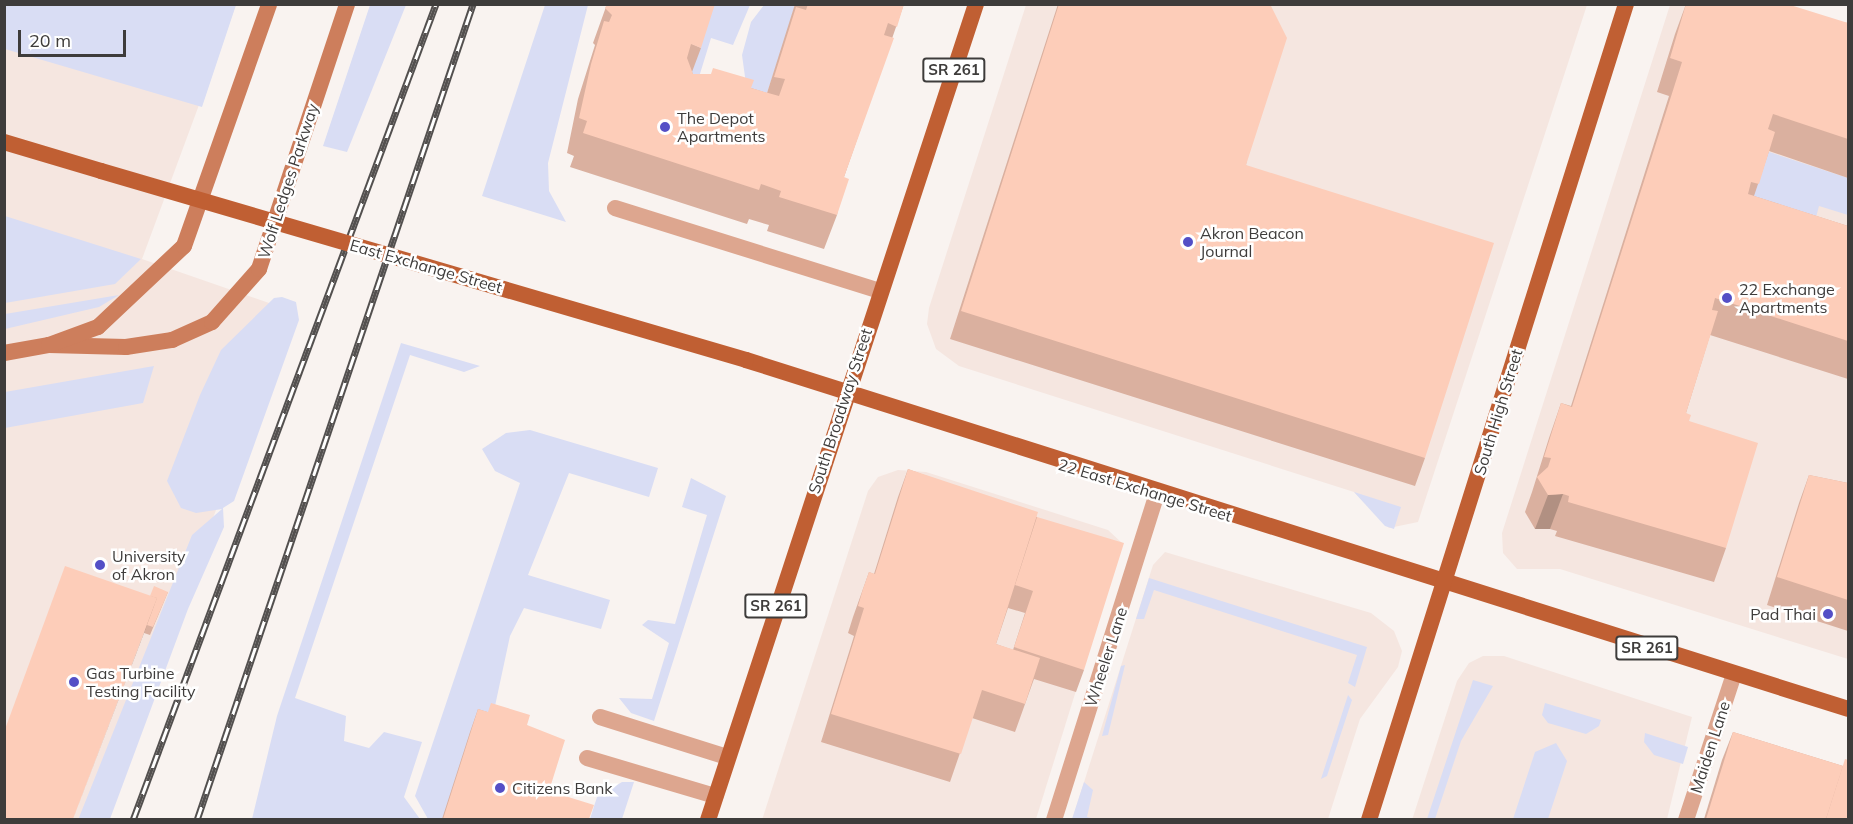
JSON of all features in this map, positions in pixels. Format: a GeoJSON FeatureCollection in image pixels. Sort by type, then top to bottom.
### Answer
{"type":"FeatureCollection","features":[{"type":"Feature","properties":{"kind":"main road","name":"Wolf Ledges Parkway"},"geometry":{"type":"LineString","coordinates":[[4,353],[49,345],[98,327],[184,246],[269,4]]}},
{"type":"Feature","properties":{"kind":"main road","name":"Wolf Ledges Parkway"},"geometry":{"type":"LineString","coordinates":[[49,345],[126,347],[172,340],[212,322],[259,269],[347,4]]}},
{"type":"Feature","properties":{"kind":"main road","name":"South Broadway Street"},"geometry":{"type":"LineString","coordinates":[[708,819],[845,394],[976,4]]}},
{"type":"Feature","properties":{"kind":"main road","name":"South High Street"},"geometry":{"type":"LineString","coordinates":[[1369,819],[1446,584],[1626,4]]}},
{"type":"Feature","properties":{"kind":"main road","name":"East Exchange Street"},"geometry":{"type":"LineString","coordinates":[[4,142],[746,360],[845,394]]}},
{"type":"Feature","properties":{"kind":"main road","name":"22 East Exchange Street"},"geometry":{"type":"LineString","coordinates":[[845,394],[1446,584]]}},
{"type":"Feature","properties":{"kind":"main road","name":"SR 261"},"geometry":{"type":"LineString","coordinates":[[1446,584],[1848,710]]}},
{"type":"Feature","properties":{"kind":"lane"},"geometry":{"type":"LineString","coordinates":[[615,208],[880,291]]}},
{"type":"Feature","properties":{"kind":"lane","name":"Wheeler Lane"},"geometry":{"type":"LineString","coordinates":[[1054,819],[1157,494]]}},
{"type":"Feature","properties":{"kind":"lane","name":"Maiden Lane"},"geometry":{"type":"LineString","coordinates":[[1686,819],[1734,674]]}},
{"type":"Feature","properties":{"kind":"lane"},"geometry":{"type":"LineString","coordinates":[[600,717],[727,757]]}},
{"type":"Feature","properties":{"kind":"lane"},"geometry":{"type":"LineString","coordinates":[[587,758],[715,796]]}},
{"type":"Feature","properties":{"kind":"shaded area"},"geometry":{"type":"Polygon","coordinates":[[[4,5],[236,5],[202,107],[5,49],[4,5]]]}},
{"type":"Feature","properties":{"kind":"shaded area","name":"University of Akron"},"geometry":{"type":"Polygon","coordinates":[[[5,5],[236,5],[142,259],[292,311],[98,819],[5,820],[5,5]]]}},
{"type":"Feature","properties":{"kind":"shaded area"},"geometry":{"type":"Polygon","coordinates":[[[370,5],[406,5],[347,152],[323,146],[370,5]]]}},
{"type":"Feature","properties":{"kind":"shaded area"},"geometry":{"type":"Polygon","coordinates":[[[545,5],[588,5],[548,163],[549,191],[566,222],[482,196],[545,5]]]}},
{"type":"Feature","properties":{"kind":"shaded area"},"geometry":{"type":"Polygon","coordinates":[[[704,5],[750,5],[733,45],[711,38],[699,77],[679,79],[704,5]]]}},
{"type":"Feature","properties":{"kind":"shaded area"},"geometry":{"type":"Polygon","coordinates":[[[764,5],[795,5],[789,25],[798,29],[794,44],[784,42],[761,111],[746,84],[742,55],[751,22],[764,5]]]}},
{"type":"Feature","properties":{"kind":"shaded area","name":"Akron Beacon Journal"},"geometry":{"type":"Polygon","coordinates":[[[1026,5],[1587,5],[1418,522],[1389,528],[1354,492],[959,366],[936,349],[927,324],[929,308],[1026,5]]]}},
{"type":"Feature","properties":{"kind":"shaded area"},"geometry":{"type":"Polygon","coordinates":[[[1670,5],[1787,5],[1848,24],[1848,659],[1560,569],[1517,569],[1503,553],[1502,533],[1670,5]]]}},
{"type":"Feature","properties":{"kind":"shaded area"},"geometry":{"type":"Polygon","coordinates":[[[1760,149],[1848,178],[1848,215],[1819,206],[1811,236],[1738,216],[1760,149]]]}},
{"type":"Feature","properties":{"kind":"shaded area"},"geometry":{"type":"Polygon","coordinates":[[[5,216],[141,259],[115,284],[5,303],[5,216]]]}},
{"type":"Feature","properties":{"kind":"shaded area"},"geometry":{"type":"Polygon","coordinates":[[[119,295],[99,307],[5,329],[5,314],[119,295]]]}},
{"type":"Feature","properties":{"kind":"shaded area"},"geometry":{"type":"Polygon","coordinates":[[[282,297],[296,302],[299,320],[234,501],[223,508],[224,527],[188,609],[110,819],[78,820],[192,535],[222,509],[196,513],[181,508],[167,481],[200,395],[221,350],[274,298],[282,297]]]}},
{"type":"Feature","properties":{"kind":"shaded area"},"geometry":{"type":"Polygon","coordinates":[[[401,343],[480,366],[464,372],[410,355],[295,698],[346,716],[344,741],[369,748],[384,732],[422,742],[404,797],[420,819],[252,819],[277,716],[401,343]]]}},
{"type":"Feature","properties":{"kind":"shaded area"},"geometry":{"type":"Polygon","coordinates":[[[154,366],[143,403],[5,428],[5,392],[154,366]]]}},
{"type":"Feature","properties":{"kind":"shaded area"},"geometry":{"type":"Polygon","coordinates":[[[530,430],[658,468],[649,497],[569,473],[528,575],[610,600],[601,629],[524,608],[510,636],[495,706],[442,819],[428,819],[415,796],[520,483],[495,471],[482,449],[506,433],[530,430]]]}},
{"type":"Feature","properties":{"kind":"shaded area"},"geometry":{"type":"Polygon","coordinates":[[[898,470],[926,472],[1108,530],[1122,543],[1036,819],[762,820],[868,491],[878,477],[898,470]]]}},
{"type":"Feature","properties":{"kind":"shaded area"},"geometry":{"type":"Polygon","coordinates":[[[691,478],[726,496],[654,721],[631,713],[619,698],[652,699],[669,643],[642,625],[648,620],[675,624],[707,515],[682,507],[691,478]]]}},
{"type":"Feature","properties":{"kind":"shaded area"},"geometry":{"type":"Polygon","coordinates":[[[1354,492],[1401,507],[1394,529],[1385,526],[1354,492]]]}},
{"type":"Feature","properties":{"kind":"shaded area"},"geometry":{"type":"Polygon","coordinates":[[[1165,552],[1371,613],[1394,631],[1402,651],[1398,667],[1360,719],[1328,819],[1072,820],[1153,565],[1165,552]]]}},
{"type":"Feature","properties":{"kind":"shaded area"},"geometry":{"type":"Polygon","coordinates":[[[1149,578],[1367,647],[1355,687],[1348,683],[1357,655],[1154,590],[1144,619],[1136,619],[1149,578]]]}},
{"type":"Feature","properties":{"kind":"shaded area"},"geometry":{"type":"Polygon","coordinates":[[[1483,656],[1504,656],[1692,717],[1667,819],[1412,820],[1457,681],[1469,663],[1483,656]]]}},
{"type":"Feature","properties":{"kind":"shaded area"},"geometry":{"type":"Polygon","coordinates":[[[1125,665],[1108,735],[1102,736],[1121,666],[1125,665]]]}},
{"type":"Feature","properties":{"kind":"shaded area"},"geometry":{"type":"Polygon","coordinates":[[[1473,680],[1493,686],[1461,741],[1435,819],[1427,819],[1473,680]]]}},
{"type":"Feature","properties":{"kind":"shaded area"},"geometry":{"type":"Polygon","coordinates":[[[1348,695],[1352,700],[1327,776],[1321,779],[1348,695]]]}},
{"type":"Feature","properties":{"kind":"shaded area"},"geometry":{"type":"Polygon","coordinates":[[[1545,703],[1601,720],[1599,726],[1586,734],[1548,723],[1542,715],[1545,703]]]}},
{"type":"Feature","properties":{"kind":"shaded area"},"geometry":{"type":"Polygon","coordinates":[[[1645,733],[1688,747],[1683,764],[1654,755],[1644,742],[1645,733]]]}},
{"type":"Feature","properties":{"kind":"shaded area"},"geometry":{"type":"Polygon","coordinates":[[[1556,743],[1567,761],[1548,819],[1513,819],[1535,752],[1556,743]]]}},
{"type":"Feature","properties":{"kind":"shaded area"},"geometry":{"type":"Polygon","coordinates":[[[622,782],[634,782],[622,819],[590,819],[597,797],[622,782]]]}},
{"type":"Feature","properties":{"kind":"shaded area"},"geometry":{"type":"Polygon","coordinates":[[[1084,782],[1093,790],[1087,817],[1095,819],[1072,819],[1084,782]]]}},
{"type":"Feature","properties":{"kind":"building","name":"The Depot Apartments"},"geometry":{"type":"Polygon","coordinates":[[[607,4],[715,4],[701,48],[691,44],[687,58],[693,74],[711,74],[713,68],[754,80],[751,88],[779,96],[785,79],[774,77],[796,7],[806,10],[808,4],[904,4],[897,27],[888,23],[884,35],[894,38],[844,177],[849,179],[837,215],[779,197],[781,191],[761,184],[759,190],[583,133],[587,121],[579,118],[591,64],[604,21],[609,22],[612,15],[605,8],[607,4]]]}},
{"type":"Feature","properties":{"kind":"building","name":"Akron Beacon Journal"},"geometry":{"type":"Polygon","coordinates":[[[1059,4],[1270,4],[1287,38],[1246,165],[1494,243],[1425,458],[961,311],[1059,4]]]}},
{"type":"Feature","properties":{"kind":"building","name":"22 Exchange Apartments"},"geometry":{"type":"Polygon","coordinates":[[[1686,4],[1787,4],[1848,23],[1848,139],[1773,114],[1768,129],[1775,132],[1759,184],[1751,182],[1748,194],[1848,226],[1848,341],[1715,298],[1712,310],[1718,311],[1686,413],[1691,415],[1689,421],[1758,443],[1726,548],[1568,502],[1569,496],[1563,494],[1548,495],[1537,477],[1548,467],[1551,458],[1544,457],[1561,403],[1572,407],[1682,62],[1670,58],[1686,4]]]}},
{"type":"Feature","properties":{"kind":"building"},"geometry":{"type":"Polygon","coordinates":[[[908,469],[1038,512],[996,644],[1040,658],[1025,704],[982,690],[961,754],[831,714],[864,608],[858,606],[863,589],[869,572],[875,574],[908,469]]]}},
{"type":"Feature","properties":{"kind":"building"},"geometry":{"type":"Polygon","coordinates":[[[1809,475],[1848,483],[1848,600],[1777,577],[1809,475]]]}},
{"type":"Feature","properties":{"kind":"building"},"geometry":{"type":"Polygon","coordinates":[[[1037,517],[1124,543],[1084,670],[1014,647],[1033,591],[1015,585],[1037,517]]]}},
{"type":"Feature","properties":{"kind":"building","name":"Gas Turbine Testing Facility"},"geometry":{"type":"Polygon","coordinates":[[[65,566],[157,598],[73,819],[4,819],[4,732],[65,566]]]}},
{"type":"Feature","properties":{"kind":"building"},"geometry":{"type":"Polygon","coordinates":[[[154,586],[168,592],[153,627],[147,625],[157,598],[150,596],[154,586]]]}},
{"type":"Feature","properties":{"kind":"building","name":"Citizens Bank"},"geometry":{"type":"Polygon","coordinates":[[[491,703],[530,715],[527,725],[565,740],[549,791],[594,805],[589,819],[443,819],[478,709],[488,712],[491,703]]]}},
{"type":"Feature","properties":{"kind":"building"},"geometry":{"type":"Polygon","coordinates":[[[1733,732],[1843,766],[1826,819],[1706,819],[1733,732]]]}},
{"type":"Feature","properties":{"kind":"building"},"geometry":{"type":"Polygon","coordinates":[[[1845,759],[1848,760],[1848,819],[1826,819],[1845,759]]]}},
{"type":"Feature","properties":{"kind":"railway"},"geometry":{"type":"LineString","coordinates":[[133,820],[436,4]]}},
{"type":"Feature","properties":{"kind":"railway"},"geometry":{"type":"LineString","coordinates":[[197,820],[473,4]]}},
{"type":"Feature","properties":{"kind":"place","name":"The Depot Apartments"},"geometry":{"type":"Point","coordinates":[665,127]}},
{"type":"Feature","properties":{"kind":"place","name":"Akron Beacon Journal"},"geometry":{"type":"Point","coordinates":[1188,242]}},
{"type":"Feature","properties":{"kind":"place","name":"22 Exchange Apartments"},"geometry":{"type":"Point","coordinates":[1727,298]}},
{"type":"Feature","properties":{"kind":"place","name":"University of Akron"},"geometry":{"type":"Point","coordinates":[100,565]}},
{"type":"Feature","properties":{"kind":"place","name":"Pad Thai"},"geometry":{"type":"Point","coordinates":[1828,614]}},
{"type":"Feature","properties":{"kind":"place","name":"Gas Turbine Testing Facility"},"geometry":{"type":"Point","coordinates":[74,682]}},
{"type":"Feature","properties":{"kind":"place","name":"Citizens Bank"},"geometry":{"type":"Point","coordinates":[500,788]}}]}
